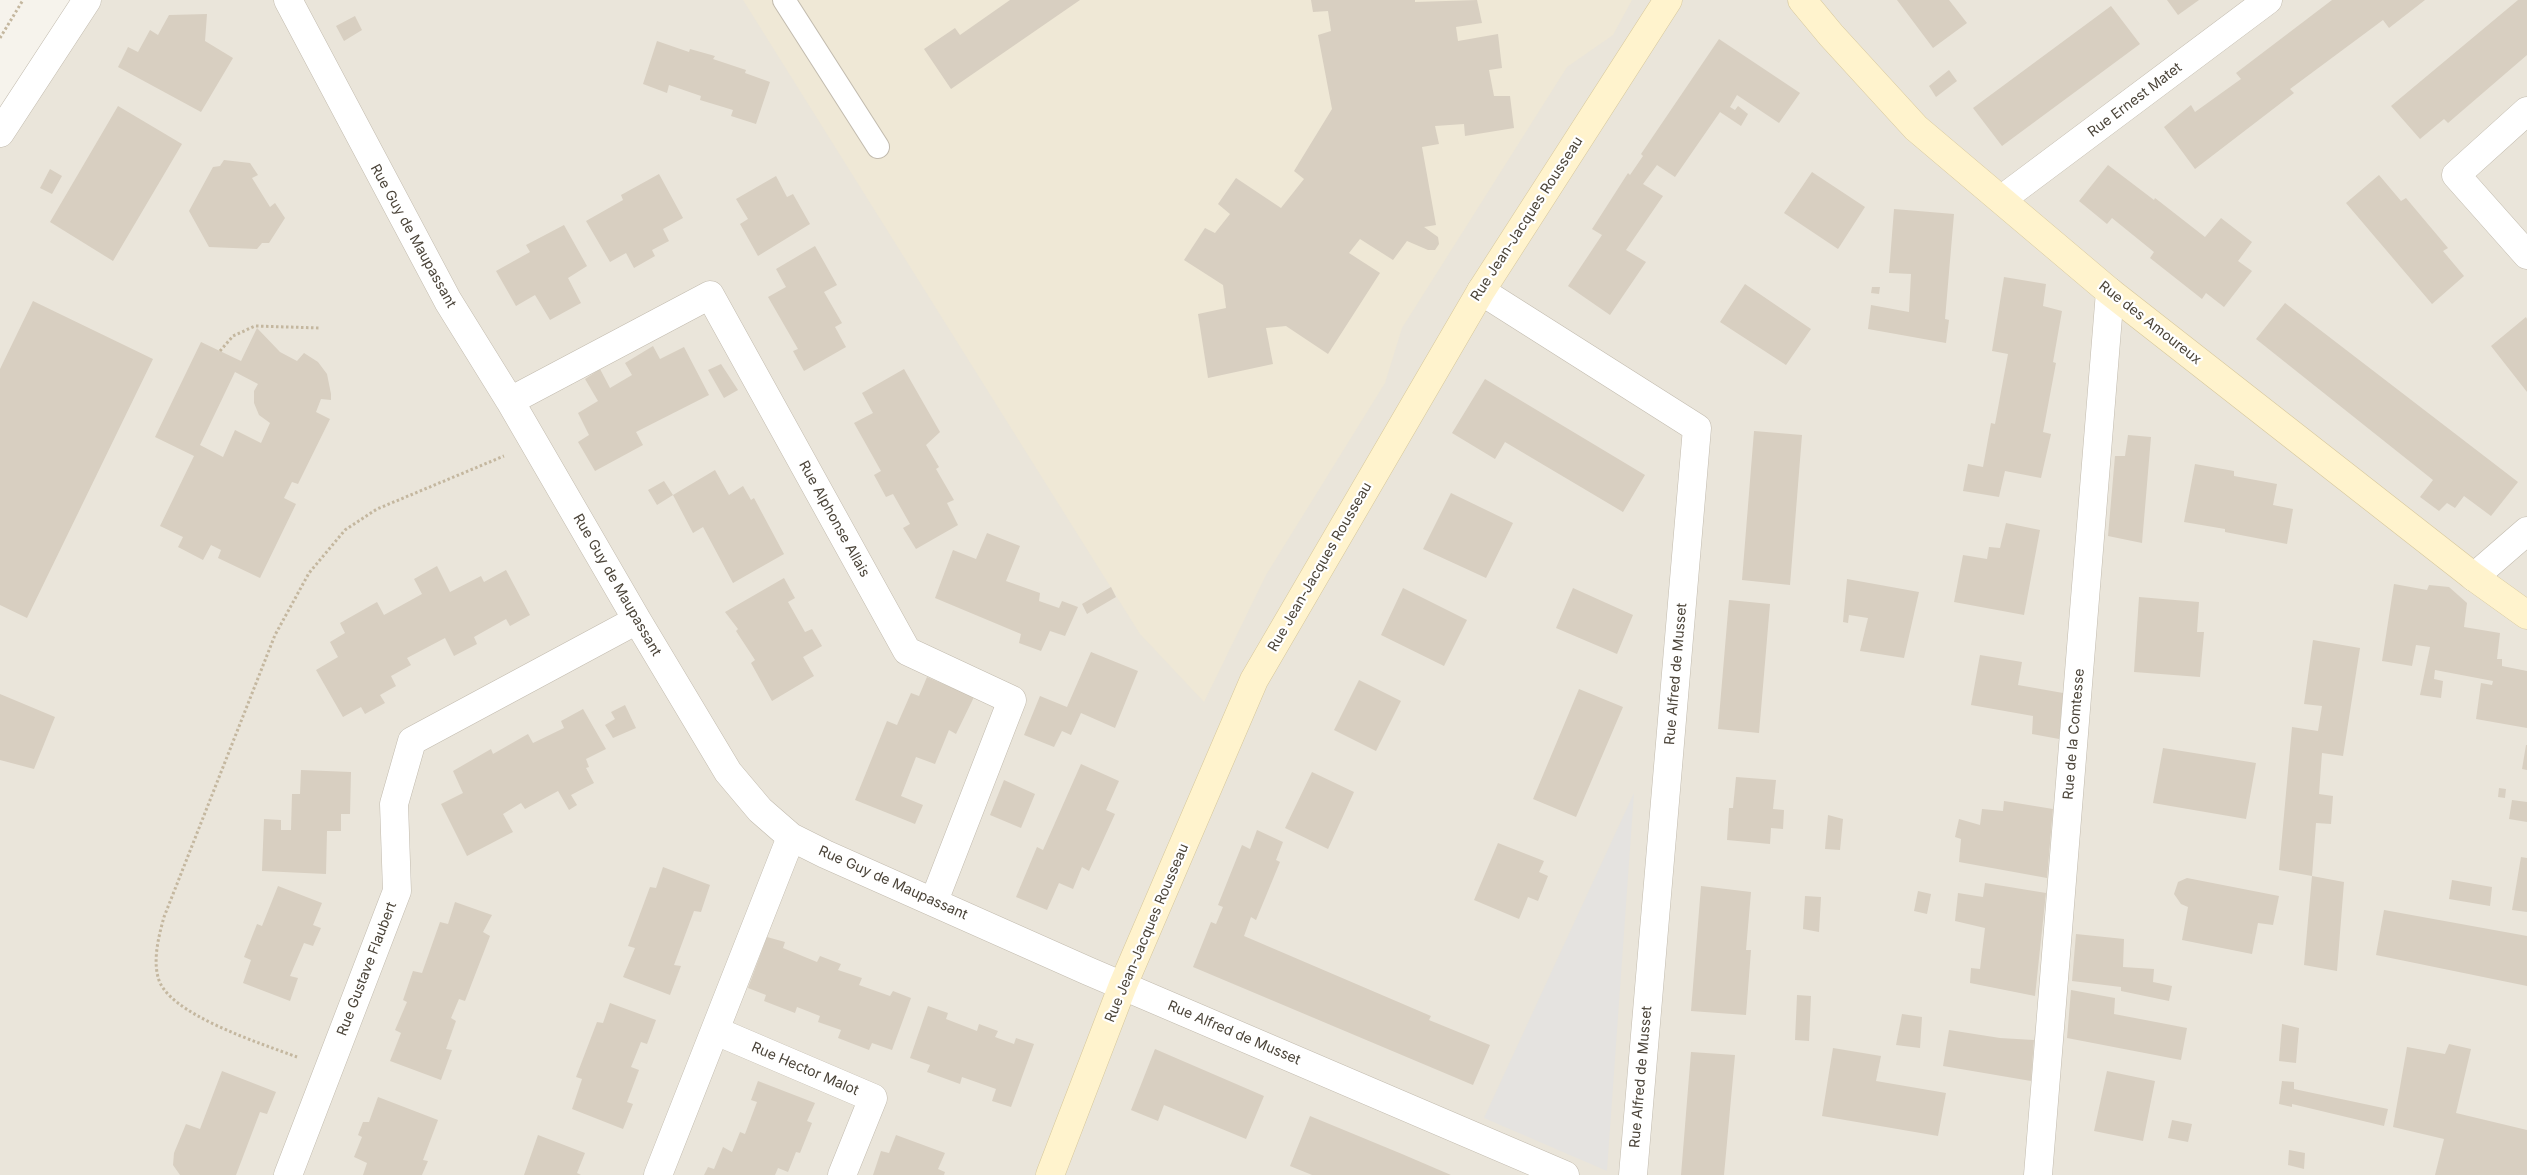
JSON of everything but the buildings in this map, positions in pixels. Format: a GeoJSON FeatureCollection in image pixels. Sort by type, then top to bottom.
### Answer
{"type":"FeatureCollection","features":[{"type":"Feature","properties":{"kind":"street"},"geometry":{"type":"LineString","coordinates":[[0,133],[87,0]]}},
{"type":"Feature","properties":{"kind":"street","name":"Rue Guy de Maupassant"},"geometry":{"type":"LineString","coordinates":[[288,0],[448,301],[535,444],[728,772],[760,810],[791,837],[1123,985]]}},
{"type":"Feature","properties":{"kind":"street","name":"Rue Jean-Jacques Rousseau"},"geometry":{"type":"LineString","coordinates":[[1050,1175],[1123,985],[1254,680],[1481,291],[1668,0]]}},
{"type":"Feature","properties":{"kind":"street","name":"Rue des Amoureux"},"geometry":{"type":"LineString","coordinates":[[1802,0],[1830,35],[1916,128],[2110,292],[2474,577],[2527,615]]}},
{"type":"Feature","properties":{"kind":"street","name":"Rue Ernest Matet"},"geometry":{"type":"LineString","coordinates":[[2002,199],[2268,0]]}},
{"type":"Feature","properties":{"kind":"street"},"geometry":{"type":"LineString","coordinates":[[2527,112],[2456,175],[2527,255]]}},
{"type":"Feature","properties":{"kind":"street","name":"Rue Alfred de Musset"},"geometry":{"type":"LineString","coordinates":[[1481,291],[1697,428],[1633,1175]]}},
{"type":"Feature","properties":{"kind":"street","name":"Rue de la Comtesse"},"geometry":{"type":"LineString","coordinates":[[2038,1175],[2110,292]]}},
{"type":"Feature","properties":{"kind":"street","name":"Rue Alphonse Allais"},"geometry":{"type":"LineString","coordinates":[[510,402],[710,295],[907,651],[1012,700],[934,901]]}},
{"type":"Feature","properties":{"kind":"street"},"geometry":{"type":"LineString","coordinates":[[2474,577],[2527,531]]}},
{"type":"Feature","properties":{"kind":"street","name":"Rue Gustave Flaubert"},"geometry":{"type":"LineString","coordinates":[[288,1175],[397,891],[394,804],[412,741],[637,620]]}},
{"type":"Feature","properties":{"kind":"street"},"geometry":{"type":"LineString","coordinates":[[658,1175],[791,837]]}},
{"type":"Feature","properties":{"kind":"street","name":"Rue Alfred de Musset"},"geometry":{"type":"LineString","coordinates":[[1123,985],[1565,1175]]}},
{"type":"Feature","properties":{"kind":"street","name":"Rue Hector Malot"},"geometry":{"type":"LineString","coordinates":[[716,1031],[872,1098],[842,1175]]}},
{"type":"Feature","properties":{"kind":"lane"},"geometry":{"type":"LineString","coordinates":[[784,0],[878,147]]}},
{"type":"Feature","properties":{"kind":"path"},"geometry":{"type":"LineString","coordinates":[[0,38],[23,0]]}},
{"type":"Feature","properties":{"kind":"path"},"geometry":{"type":"LineString","coordinates":[[220,351],[233,336],[255,326],[320,328]]}},
{"type":"Feature","properties":{"kind":"path"},"geometry":{"type":"LineString","coordinates":[[329,1070],[221,1028],[173,1001],[158,978],[158,942],[164,917],[275,636],[309,573],[345,530],[377,509],[535,444]]}},
{"type":"Feature","properties":{"kind":"shaded area"},"geometry":{"type":"Polygon","coordinates":[[[102,0],[2527,0],[2527,1175],[0,1175],[0,134],[102,0]]]}},
{"type":"Feature","properties":{"kind":"shaded area"},"geometry":{"type":"Polygon","coordinates":[[[743,0],[1632,0],[1613,35],[1567,67],[1402,328],[1385,383],[1266,575],[1204,702],[1140,634],[743,0]]]}},
{"type":"Feature","properties":{"kind":"shaded area"},"geometry":{"type":"Polygon","coordinates":[[[1634,793],[1607,1171],[1484,1118],[1634,793]]]}}]}
